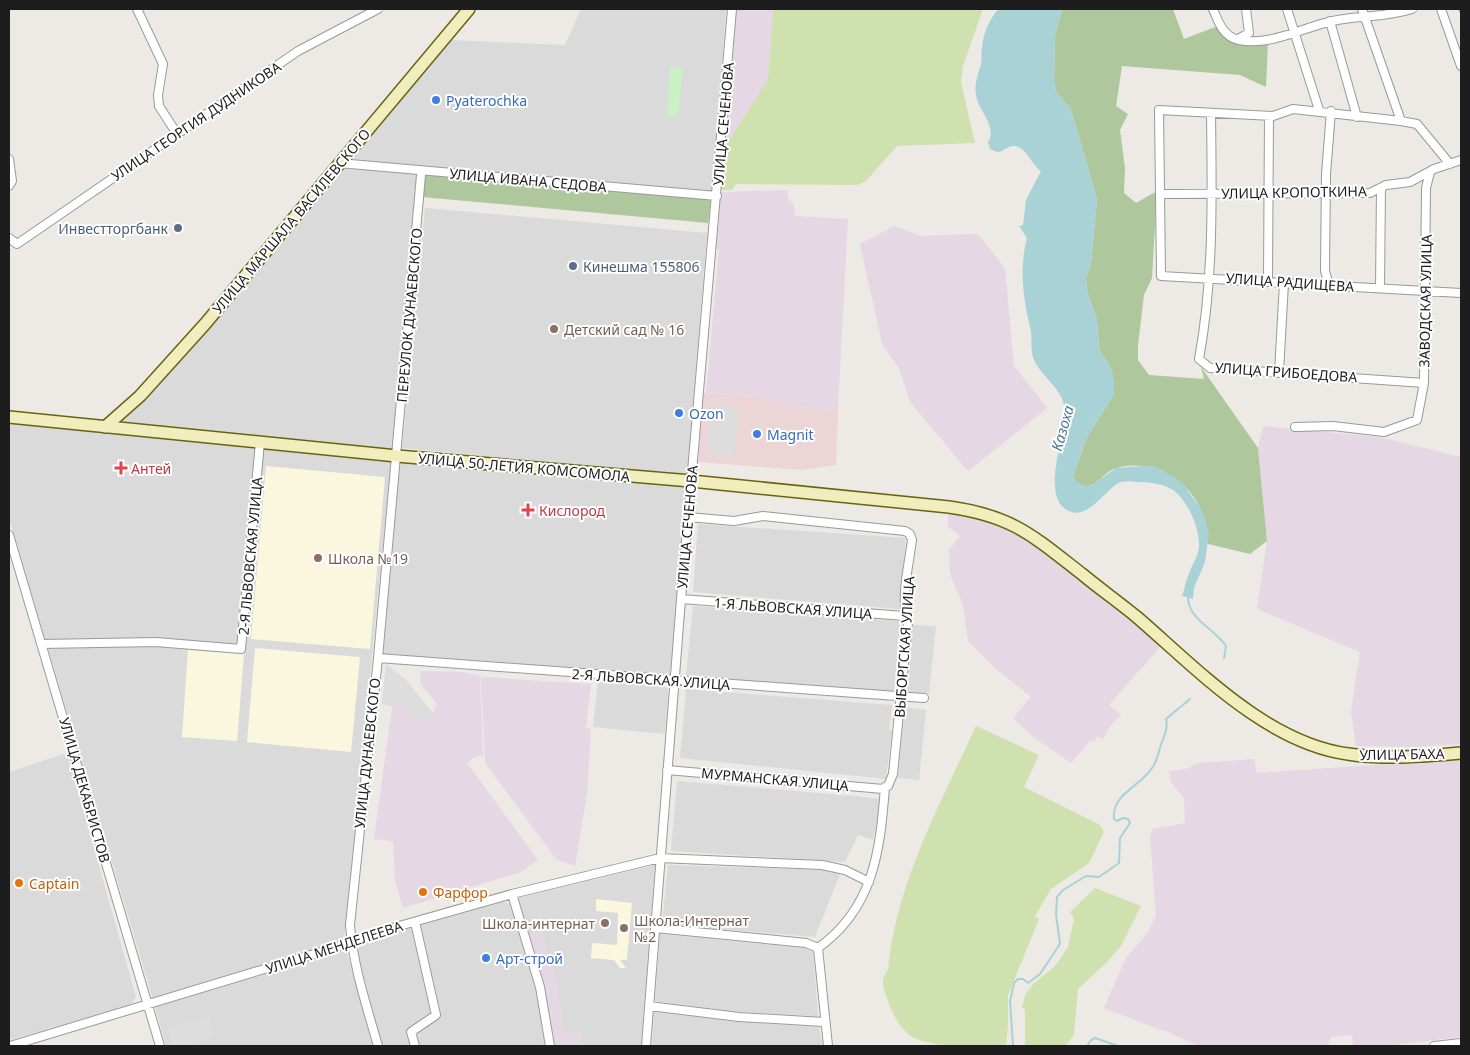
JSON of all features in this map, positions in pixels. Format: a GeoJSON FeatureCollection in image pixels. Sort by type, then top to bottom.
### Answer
{"type":"FeatureCollection","features":[{"type":"Feature","properties":{"kind":"main road","name":"УЛИЦА МАРШАЛА ВАСИЛЕВСКОГО"},"geometry":{"type":"LineString","coordinates":[[105,427],[136,400],[184,348],[340,163],[464,10]]}},
{"type":"Feature","properties":{"kind":"main road","name":"УЛИЦА 50-ЛЕТИЯ КОМСОМОЛА"},"geometry":{"type":"LineString","coordinates":[[9,416],[397,456],[691,481],[968,510],[1005,520],[1034,536]]}},
{"type":"Feature","properties":{"kind":"main road","name":"УЛИЦА БАХА"},"geometry":{"type":"LineString","coordinates":[[1034,536],[1136,617],[1207,679],[1233,699],[1298,740],[1347,754],[1391,757],[1461,752]]}},
{"type":"Feature","properties":{"kind":"street"},"geometry":{"type":"LineString","coordinates":[[137,9],[163,64],[158,95],[159,106],[177,134]]}},
{"type":"Feature","properties":{"kind":"street","name":"УЛИЦА ГЕОРГИЯ ДУДНИКОВА"},"geometry":{"type":"LineString","coordinates":[[9,238],[14,243],[20,242],[298,51],[378,9]]}},
{"type":"Feature","properties":{"kind":"street","name":"УЛИЦА СЕЧЕНОВА"},"geometry":{"type":"LineString","coordinates":[[646,1046],[674,681],[732,9]]}},
{"type":"Feature","properties":{"kind":"street"},"geometry":{"type":"LineString","coordinates":[[1213,9],[1221,29],[1237,40],[1266,40],[1330,21],[1390,16],[1412,9]]}},
{"type":"Feature","properties":{"kind":"street"},"geometry":{"type":"LineString","coordinates":[[1237,40],[1249,33],[1246,9]]}},
{"type":"Feature","properties":{"kind":"street"},"geometry":{"type":"LineString","coordinates":[[1287,9],[1319,110]]}},
{"type":"Feature","properties":{"kind":"street"},"geometry":{"type":"LineString","coordinates":[[1362,9],[1401,121]]}},
{"type":"Feature","properties":{"kind":"street"},"geometry":{"type":"LineString","coordinates":[[1440,9],[1461,66]]}},
{"type":"Feature","properties":{"kind":"street"},"geometry":{"type":"LineString","coordinates":[[1330,21],[1357,118]]}},
{"type":"Feature","properties":{"kind":"street"},"geometry":{"type":"LineString","coordinates":[[1162,194],[1159,110],[1270,116],[1293,109],[1319,110],[1357,118],[1401,121],[1417,124],[1450,164]]}},
{"type":"Feature","properties":{"kind":"street"},"geometry":{"type":"LineString","coordinates":[[1329,285],[1325,271],[1326,174],[1331,111]]}},
{"type":"Feature","properties":{"kind":"street"},"geometry":{"type":"LineString","coordinates":[[1209,277],[1212,193],[1211,113]]}},
{"type":"Feature","properties":{"kind":"street"},"geometry":{"type":"LineString","coordinates":[[1268,282],[1270,116]]}},
{"type":"Feature","properties":{"kind":"street"},"geometry":{"type":"LineString","coordinates":[[9,159],[12,181],[9,186]]}},
{"type":"Feature","properties":{"kind":"street","name":"УЛИЦА КРОПОТКИНА"},"geometry":{"type":"LineString","coordinates":[[1162,194],[1370,192],[1410,182],[1461,160]]}},
{"type":"Feature","properties":{"kind":"street","name":"УЛИЦА ИВАНА СЕДОВА"},"geometry":{"type":"LineString","coordinates":[[340,163],[717,196]]}},
{"type":"Feature","properties":{"kind":"street","name":"ЗАВОДСКАЯ УЛИЦА"},"geometry":{"type":"LineString","coordinates":[[1376,378],[1424,383],[1422,291],[1426,188],[1430,172]]}},
{"type":"Feature","properties":{"kind":"street","name":"ПЕРЕУЛОК ДУНАЕВСКОГО"},"geometry":{"type":"LineString","coordinates":[[397,456],[421,175]]}},
{"type":"Feature","properties":{"kind":"street"},"geometry":{"type":"LineString","coordinates":[[1380,288],[1381,188]]}},
{"type":"Feature","properties":{"kind":"street","name":"УЛИЦА РАДИЩЕВА"},"geometry":{"type":"LineString","coordinates":[[1162,194],[1161,276],[1209,277],[1461,293]]}},
{"type":"Feature","properties":{"kind":"street","name":"УЛИЦА ГРИБОЕДОВА"},"geometry":{"type":"LineString","coordinates":[[1209,277],[1206,324],[1199,359],[1210,368],[1376,378]]}},
{"type":"Feature","properties":{"kind":"street"},"geometry":{"type":"LineString","coordinates":[[1279,372],[1284,283]]}},
{"type":"Feature","properties":{"kind":"street"},"geometry":{"type":"LineString","coordinates":[[1295,427],[1333,426],[1384,432],[1417,420],[1424,383]]}},
{"type":"Feature","properties":{"kind":"street","name":"2-Я ЛЬВОВСКАЯ УЛИЦА"},"geometry":{"type":"LineString","coordinates":[[41,644],[156,642],[241,649],[260,442]]}},
{"type":"Feature","properties":{"kind":"street","name":"УЛИЦА ДУНАЕВСКОГО"},"geometry":{"type":"LineString","coordinates":[[378,1046],[351,942],[350,925],[397,456]]}},
{"type":"Feature","properties":{"kind":"street","name":"ВЫБОРГСКАЯ УЛИЦА"},"geometry":{"type":"LineString","coordinates":[[688,517],[734,521],[763,516],[894,529],[910,534],[912,540],[905,616],[908,622],[893,774],[884,788],[883,819],[869,882],[864,897],[851,917],[831,938],[818,948]]}},
{"type":"Feature","properties":{"kind":"street","name":"УЛИЦА ДЕКАБРИСТОВ"},"geometry":{"type":"LineString","coordinates":[[9,535],[160,1046]]}},
{"type":"Feature","properties":{"kind":"street","name":"1-Я ЛЬВОВСКАЯ УЛИЦА"},"geometry":{"type":"LineString","coordinates":[[681,599],[905,616]]}},
{"type":"Feature","properties":{"kind":"street","name":"2-Я ЛЬВОВСКАЯ УЛИЦА"},"geometry":{"type":"LineString","coordinates":[[378,658],[901,698],[924,698]]}},
{"type":"Feature","properties":{"kind":"street","name":"МУРМАНСКАЯ УЛИЦА"},"geometry":{"type":"LineString","coordinates":[[667,770],[884,788]]}},
{"type":"Feature","properties":{"kind":"street","name":"УЛИЦА МЕНДЕЛЕЕВА"},"geometry":{"type":"LineString","coordinates":[[10,1046],[415,922],[512,894],[660,858],[822,865],[845,870],[869,882]]}},
{"type":"Feature","properties":{"kind":"street"},"geometry":{"type":"LineString","coordinates":[[512,894],[540,987],[550,1046]]}},
{"type":"Feature","properties":{"kind":"street"},"geometry":{"type":"LineString","coordinates":[[415,922],[436,1015],[411,1032],[415,1046]]}},
{"type":"Feature","properties":{"kind":"street"},"geometry":{"type":"LineString","coordinates":[[655,928],[734,938],[806,943],[818,948],[824,1022],[828,1046]]}},
{"type":"Feature","properties":{"kind":"street"},"geometry":{"type":"LineString","coordinates":[[649,1006],[739,1017],[824,1022]]}},
{"type":"Feature","properties":{"kind":"street"},"geometry":{"type":"LineString","coordinates":[[1434,1046],[1461,1043]]}},
{"type":"Feature","properties":{"kind":"shaded area"},"geometry":{"type":"Polygon","coordinates":[[[581,9],[726,9],[712,191],[347,159],[448,40],[565,45],[581,9]]]}},
{"type":"Feature","properties":{"kind":"shaded area"},"geometry":{"type":"Polygon","coordinates":[[[736,9],[773,9],[768,79],[724,149],[736,9]]]}},
{"type":"Feature","properties":{"kind":"shaded area"},"geometry":{"type":"Polygon","coordinates":[[[341,168],[417,174],[393,450],[120,422],[341,168]]]}},
{"type":"Feature","properties":{"kind":"shaded area"},"geometry":{"type":"Polygon","coordinates":[[[787,190],[788,199],[794,204],[795,216],[848,219],[838,409],[797,407],[777,401],[776,398],[706,393],[719,250],[716,249],[720,192],[787,190]]]}},
{"type":"Feature","properties":{"kind":"shaded area"},"geometry":{"type":"Polygon","coordinates":[[[425,208],[707,233],[687,476],[402,448],[425,208]]]}},
{"type":"Feature","properties":{"kind":"shaded area"},"geometry":{"type":"Polygon","coordinates":[[[894,226],[920,236],[978,234],[1005,268],[1014,366],[1047,408],[968,471],[910,402],[899,368],[882,344],[860,244],[894,226]]]}},
{"type":"Feature","properties":{"kind":"shaded area"},"geometry":{"type":"Polygon","coordinates":[[[703,393],[776,398],[797,407],[838,409],[836,465],[802,470],[698,462],[703,393]]]}},
{"type":"Feature","properties":{"kind":"shaded area"},"geometry":{"type":"Polygon","coordinates":[[[711,405],[738,407],[734,457],[708,455],[711,405]]]}},
{"type":"Feature","properties":{"kind":"shaded area"},"geometry":{"type":"Polygon","coordinates":[[[9,423],[391,462],[344,941],[153,999],[9,518],[9,423]]]}},
{"type":"Feature","properties":{"kind":"shaded area"},"geometry":{"type":"Polygon","coordinates":[[[1263,426],[1379,437],[1461,457],[1461,744],[1415,747],[1356,746],[1351,711],[1360,652],[1257,609],[1267,541],[1258,448],[1263,426]]]}},
{"type":"Feature","properties":{"kind":"shaded area"},"geometry":{"type":"Polygon","coordinates":[[[400,462],[686,486],[670,677],[383,655],[400,462]]]}},
{"type":"Feature","properties":{"kind":"shaded area","name":"Школа №19"},"geometry":{"type":"Polygon","coordinates":[[[266,466],[385,477],[370,649],[251,639],[266,466]]]}},
{"type":"Feature","properties":{"kind":"shaded area"},"geometry":{"type":"Polygon","coordinates":[[[948,512],[983,517],[1023,535],[1162,645],[1109,705],[1121,715],[1111,725],[1103,739],[1097,736],[1094,742],[1090,741],[1071,763],[1033,737],[1013,718],[1031,697],[997,670],[968,641],[963,605],[950,574],[949,550],[960,536],[948,527],[948,512]]]}},
{"type":"Feature","properties":{"kind":"shaded area"},"geometry":{"type":"Polygon","coordinates":[[[698,524],[906,538],[900,609],[693,592],[698,524]]]}},
{"type":"Feature","properties":{"kind":"shaded area"},"geometry":{"type":"Polygon","coordinates":[[[693,606],[900,621],[894,694],[686,676],[693,606]]]}},
{"type":"Feature","properties":{"kind":"shaded area"},"geometry":{"type":"Polygon","coordinates":[[[912,625],[936,626],[929,694],[907,693],[912,625]]]}},
{"type":"Feature","properties":{"kind":"shaded area"},"geometry":{"type":"Polygon","coordinates":[[[255,648],[360,657],[351,752],[247,742],[255,648]]]}},
{"type":"Feature","properties":{"kind":"shaded area"},"geometry":{"type":"Polygon","coordinates":[[[188,650],[244,654],[237,741],[182,737],[188,650]]]}},
{"type":"Feature","properties":{"kind":"shaded area"},"geometry":{"type":"Polygon","coordinates":[[[386,664],[406,680],[433,713],[427,724],[408,715],[410,711],[382,704],[386,664]]]}},
{"type":"Feature","properties":{"kind":"shaded area"},"geometry":{"type":"Polygon","coordinates":[[[421,671],[463,672],[480,676],[483,756],[476,756],[467,763],[538,860],[521,872],[403,908],[395,880],[393,841],[374,839],[392,707],[394,705],[410,711],[409,715],[433,713],[437,704],[420,683],[421,671]]]}},
{"type":"Feature","properties":{"kind":"shaded area"},"geometry":{"type":"Polygon","coordinates":[[[481,677],[591,684],[586,728],[591,729],[587,794],[575,866],[556,859],[485,763],[481,677]]]}},
{"type":"Feature","properties":{"kind":"shaded area"},"geometry":{"type":"Polygon","coordinates":[[[598,681],[661,685],[667,688],[665,734],[593,727],[598,681]]]}},
{"type":"Feature","properties":{"kind":"shaded area"},"geometry":{"type":"Polygon","coordinates":[[[686,689],[892,705],[889,730],[892,730],[886,779],[680,758],[686,689]]]}},
{"type":"Feature","properties":{"kind":"shaded area"},"geometry":{"type":"Polygon","coordinates":[[[905,707],[926,710],[919,780],[898,778],[905,707]]]}},
{"type":"Feature","properties":{"kind":"shaded area"},"geometry":{"type":"Polygon","coordinates":[[[67,753],[136,997],[130,1005],[9,1040],[9,772],[67,753]]]}},
{"type":"Feature","properties":{"kind":"shaded area"},"geometry":{"type":"Polygon","coordinates":[[[1254,759],[1257,773],[1461,759],[1461,1037],[1384,1046],[1353,1046],[1352,1035],[1331,1037],[1327,1046],[1198,1046],[1164,1030],[1104,1008],[1126,958],[1146,935],[1156,916],[1150,836],[1153,829],[1185,823],[1184,798],[1171,782],[1169,771],[1189,768],[1196,763],[1254,759]]]}},
{"type":"Feature","properties":{"kind":"shaded area"},"geometry":{"type":"Polygon","coordinates":[[[677,781],[882,799],[873,840],[858,835],[845,862],[671,851],[677,781]]]}},
{"type":"Feature","properties":{"kind":"shaded area"},"geometry":{"type":"Polygon","coordinates":[[[655,865],[641,1046],[555,1046],[545,985],[518,898],[655,865]]]}},
{"type":"Feature","properties":{"kind":"shaded area"},"geometry":{"type":"Polygon","coordinates":[[[668,865],[827,870],[840,874],[815,937],[662,924],[668,865]]]}},
{"type":"Feature","properties":{"kind":"shaded area","name":"Школа-Интернат №2"},"geometry":{"type":"Polygon","coordinates":[[[596,899],[632,903],[627,960],[620,960],[626,968],[620,968],[614,960],[591,958],[592,943],[617,945],[618,913],[596,911],[596,899]]]}},
{"type":"Feature","properties":{"kind":"shaded area"},"geometry":{"type":"Polygon","coordinates":[[[502,901],[510,904],[536,987],[546,1046],[383,1046],[367,993],[358,954],[359,946],[363,942],[502,901]]]}},
{"type":"Feature","properties":{"kind":"shaded area"},"geometry":{"type":"Polygon","coordinates":[[[542,931],[556,978],[565,1032],[581,1032],[583,1046],[554,1046],[543,979],[529,935],[542,931]]]}},
{"type":"Feature","properties":{"kind":"shaded area"},"geometry":{"type":"Polygon","coordinates":[[[660,934],[804,948],[813,951],[818,1016],[739,1012],[655,1001],[660,934]]]}},
{"type":"Feature","properties":{"kind":"shaded area"},"geometry":{"type":"Polygon","coordinates":[[[346,949],[373,1046],[166,1046],[155,1007],[346,949]]]}},
{"type":"Feature","properties":{"kind":"shaded area"},"geometry":{"type":"Polygon","coordinates":[[[654,1012],[738,1022],[819,1027],[822,1046],[652,1046],[654,1012]]]}},
{"type":"Feature","properties":{"kind":"shaded area"},"geometry":{"type":"Polygon","coordinates":[[[209,1016],[215,1037],[183,1046],[172,1046],[167,1028],[209,1016]]]}},
{"type":"Feature","properties":{"kind":"green space"},"geometry":{"type":"Polygon","coordinates":[[[773,9],[983,9],[963,66],[961,82],[975,143],[897,146],[865,182],[857,185],[736,184],[732,190],[720,190],[724,149],[768,79],[773,9]]]}},
{"type":"Feature","properties":{"kind":"green space"},"geometry":{"type":"Polygon","coordinates":[[[1062,9],[1173,9],[1184,39],[1215,27],[1233,42],[1239,44],[1268,42],[1266,87],[1240,75],[1122,66],[1116,106],[1128,114],[1120,130],[1125,169],[1124,193],[1136,203],[1157,191],[1152,278],[1144,295],[1138,360],[1149,375],[1204,379],[1201,367],[1258,448],[1267,541],[1250,554],[1208,544],[1206,526],[1201,510],[1193,495],[1168,474],[1152,468],[1135,466],[1117,468],[1094,484],[1085,487],[1076,482],[1073,477],[1086,439],[1114,394],[1112,370],[1099,349],[1097,320],[1087,291],[1086,278],[1091,263],[1097,199],[1070,107],[1057,94],[1054,82],[1055,35],[1062,9]]]}},
{"type":"Feature","properties":{"kind":"green space"},"geometry":{"type":"Polygon","coordinates":[[[683,67],[678,116],[667,116],[670,68],[683,67]]]}},
{"type":"Feature","properties":{"kind":"green space"},"geometry":{"type":"Polygon","coordinates":[[[424,175],[711,199],[708,223],[422,197],[424,175]]]}},
{"type":"Feature","properties":{"kind":"green space"},"geometry":{"type":"Polygon","coordinates":[[[976,726],[1039,755],[1024,787],[1100,825],[1104,832],[1089,863],[1051,889],[1035,916],[1039,919],[1008,995],[1006,1046],[955,1046],[916,1039],[904,1030],[895,1017],[883,984],[885,973],[888,970],[900,906],[910,875],[934,815],[976,726]]]}},
{"type":"Feature","properties":{"kind":"green space"},"geometry":{"type":"Polygon","coordinates":[[[1095,888],[1141,906],[1121,946],[1078,989],[1074,1034],[1066,1046],[1025,1046],[1025,1010],[1022,1008],[1025,995],[1033,984],[1055,966],[1068,947],[1074,919],[1070,912],[1095,888]]]}},
{"type":"Feature","properties":{"kind":"water"},"geometry":{"type":"Polygon","coordinates":[[[998,9],[1062,9],[1055,35],[1054,82],[1057,94],[1070,107],[1097,199],[1091,263],[1086,278],[1087,291],[1097,320],[1099,349],[1112,370],[1114,394],[1086,439],[1073,477],[1081,485],[1091,486],[1116,468],[1153,466],[1163,470],[1183,484],[1202,510],[1209,533],[1205,562],[1194,588],[1193,599],[1182,596],[1187,577],[1197,556],[1199,540],[1188,508],[1173,490],[1155,483],[1121,482],[1115,485],[1095,504],[1080,512],[1072,512],[1064,508],[1058,499],[1055,487],[1055,474],[1063,429],[1064,405],[1062,398],[1033,357],[1023,282],[1023,260],[1027,238],[1019,226],[1023,225],[1026,200],[1041,171],[1019,147],[1012,146],[997,152],[990,149],[988,142],[991,130],[976,95],[976,83],[981,64],[985,32],[998,9]]]}},
{"type":"Feature","properties":{"kind":"waterway","name":"Казоха"},"geometry":{"type":"LineString","coordinates":[[1188,598],[1189,606],[1197,618],[1226,646],[1224,658]]}},
{"type":"Feature","properties":{"kind":"waterway","name":"Казоха"},"geometry":{"type":"LineString","coordinates":[[1013,1046],[1010,1001],[1014,983],[1018,979],[1023,979],[1028,983],[1040,974],[1058,947],[1060,943],[1056,915],[1057,897],[1063,890],[1086,876],[1099,877],[1119,863],[1120,838],[1130,823],[1128,819],[1123,818],[1117,821],[1114,819],[1114,810],[1117,803],[1122,796],[1149,772],[1155,762],[1165,734],[1166,719],[1190,699]]}},
{"type":"Feature","properties":{"kind":"waterway","name":"Казоха"},"geometry":{"type":"LineString","coordinates":[[1087,1046],[1095,1038],[1118,1046]]}},
{"type":"Feature","properties":{"kind":"railway"},"geometry":{"type":"LineString","coordinates":[[1460,9],[1461,13]]}},
{"type":"Feature","properties":{"kind":"place","name":"Pyaterochka"},"geometry":{"type":"Point","coordinates":[436,100]}},
{"type":"Feature","properties":{"kind":"place","name":"Инвестторгбанк"},"geometry":{"type":"Point","coordinates":[178,228]}},
{"type":"Feature","properties":{"kind":"place","name":"Кинешма 155806"},"geometry":{"type":"Point","coordinates":[573,266]}},
{"type":"Feature","properties":{"kind":"place","name":"Детский сад № 16"},"geometry":{"type":"Point","coordinates":[554,329]}},
{"type":"Feature","properties":{"kind":"place","name":"Ozon"},"geometry":{"type":"Point","coordinates":[679,413]}},
{"type":"Feature","properties":{"kind":"place","name":"Magnit"},"geometry":{"type":"Point","coordinates":[757,434]}},
{"type":"Feature","properties":{"kind":"place","name":"Антей"},"geometry":{"type":"Point","coordinates":[121,468]}},
{"type":"Feature","properties":{"kind":"place","name":"Кислород"},"geometry":{"type":"Point","coordinates":[528,510]}},
{"type":"Feature","properties":{"kind":"place","name":"Школа №19"},"geometry":{"type":"Point","coordinates":[318,558]}},
{"type":"Feature","properties":{"kind":"place","name":"Captain"},"geometry":{"type":"Point","coordinates":[19,883]}},
{"type":"Feature","properties":{"kind":"place","name":"Фарфор"},"geometry":{"type":"Point","coordinates":[423,892]}},
{"type":"Feature","properties":{"kind":"place","name":"Школа-интернат"},"geometry":{"type":"Point","coordinates":[605,923]}},
{"type":"Feature","properties":{"kind":"place","name":"Школа-Интернат №2"},"geometry":{"type":"Point","coordinates":[624,928]}},
{"type":"Feature","properties":{"kind":"place","name":"Арт-строй"},"geometry":{"type":"Point","coordinates":[486,958]}}]}
